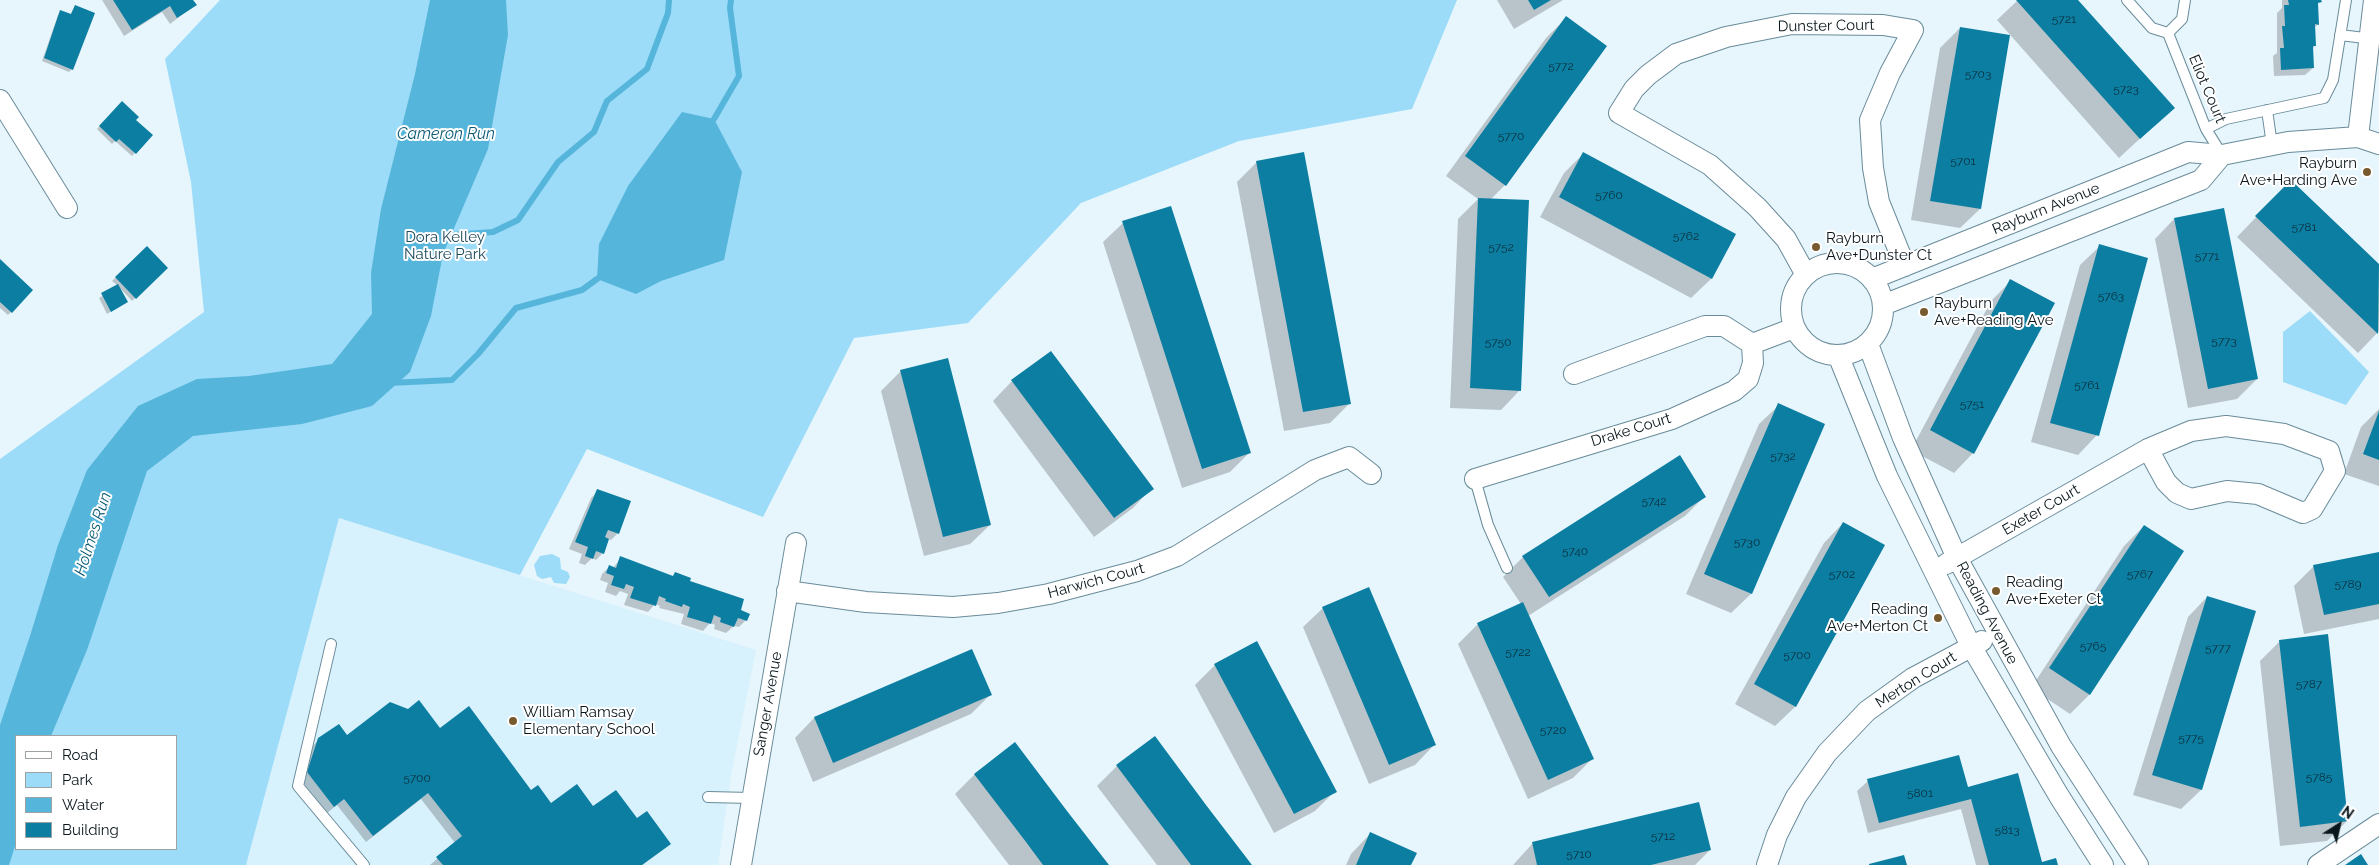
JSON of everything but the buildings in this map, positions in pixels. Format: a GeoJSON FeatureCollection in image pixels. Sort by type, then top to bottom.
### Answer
{"type":"FeatureCollection","features":[{"type":"Feature","properties":{"kind":"street"},"geometry":{"type":"LineString","coordinates":[[2358,137],[2374,39],[2374,0]]}},
{"type":"Feature","properties":{"kind":"street","name":"Dunster Court"},"geometry":{"type":"LineString","coordinates":[[1806,275],[1786,238],[1757,207],[1710,165],[1619,113],[1634,88],[1676,54],[1726,36],[1792,24],[1883,25],[1912,30],[1890,73],[1870,120],[1873,168],[1879,202],[1904,266]]}},
{"type":"Feature","properties":{"kind":"street"},"geometry":{"type":"LineString","coordinates":[[0,100],[67,208]]}},
{"type":"Feature","properties":{"kind":"street","name":"Rayburn Avenue"},"geometry":{"type":"LineString","coordinates":[[1872,279],[2188,152],[2222,155],[2272,145],[2358,137],[2379,144]]}},
{"type":"Feature","properties":{"kind":"street","name":"Rayburn Avenue"},"geometry":{"type":"LineString","coordinates":[[1883,306],[2201,180],[2222,155]]}},
{"type":"Feature","properties":{"kind":"street"},"geometry":{"type":"LineString","coordinates":[[1833,263],[1847,264],[1861,270],[1872,279],[1880,291],[1883,306],[1882,320],[1877,333],[1868,344],[1855,352],[1838,355],[1827,354],[1813,349],[1802,340],[1794,328],[1791,313],[1792,299],[1797,286],[1806,275],[1819,267],[1833,263]]}},
{"type":"Feature","properties":{"kind":"street"},"geometry":{"type":"LineString","coordinates":[[1574,374],[1705,326],[1724,326],[1752,344],[1794,328]]}},
{"type":"Feature","properties":{"kind":"street","name":"Drake Court"},"geometry":{"type":"LineString","coordinates":[[1474,479],[1672,419],[1734,391],[1748,379],[1753,362],[1752,344]]}},
{"type":"Feature","properties":{"kind":"street","name":"Reading Avenue"},"geometry":{"type":"LineString","coordinates":[[1868,344],[1903,438],[1957,558],[2061,746],[2138,865]]}},
{"type":"Feature","properties":{"kind":"street","name":"Reading Avenue"},"geometry":{"type":"LineString","coordinates":[[1838,355],[1887,476],[1971,646],[2054,787],[2103,865]]}},
{"type":"Feature","properties":{"kind":"street","name":"Exeter Court"},"geometry":{"type":"LineString","coordinates":[[1933,571],[2148,449],[2191,431],[2226,426],[2284,434],[2329,451],[2335,471],[2312,509],[2303,513],[2258,494],[2227,491],[2191,499],[2177,493],[2166,482],[2148,449]]}},
{"type":"Feature","properties":{"kind":"street","name":"Harwich Court"},"geometry":{"type":"LineString","coordinates":[[787,591],[866,602],[953,607],[998,603],[1049,594],[1138,571],[1177,556],[1314,470],[1349,457],[1371,474]]}},
{"type":"Feature","properties":{"kind":"street","name":"Sanger Avenue"},"geometry":{"type":"LineString","coordinates":[[741,865],[796,543]]}},
{"type":"Feature","properties":{"kind":"street","name":"Merton Court"},"geometry":{"type":"LineString","coordinates":[[1768,865],[1777,835],[1796,798],[1828,753],[1867,711],[1913,678],[1997,633]]}},
{"type":"Feature","properties":{"kind":"street"},"geometry":{"type":"LineString","coordinates":[[2318,865],[2379,824]]}},
{"type":"Feature","properties":{"kind":"lane"},"geometry":{"type":"LineString","coordinates":[[2127,0],[2152,28],[2168,33],[2182,20],[2185,0]]}},
{"type":"Feature","properties":{"kind":"lane"},"geometry":{"type":"LineString","coordinates":[[2206,129],[2226,119],[2324,98],[2333,80],[2346,0]]}},
{"type":"Feature","properties":{"kind":"lane","name":"Eliot Court"},"geometry":{"type":"LineString","coordinates":[[2168,33],[2206,129],[2222,155]]}},
{"type":"Feature","properties":{"kind":"lane"},"geometry":{"type":"LineString","coordinates":[[2340,35],[2374,39]]}},
{"type":"Feature","properties":{"kind":"lane"},"geometry":{"type":"LineString","coordinates":[[2266,110],[2272,145]]}},
{"type":"Feature","properties":{"kind":"lane"},"geometry":{"type":"LineString","coordinates":[[1474,479],[1488,525],[1507,568]]}},
{"type":"Feature","properties":{"kind":"lane"},"geometry":{"type":"LineString","coordinates":[[331,644],[298,786],[364,865]]}},
{"type":"Feature","properties":{"kind":"lane"},"geometry":{"type":"LineString","coordinates":[[708,797],[751,798]]}},
{"type":"Feature","properties":{"kind":"shaded area","name":"William Ramsay Elementary School"},"geometry":{"type":"Polygon","coordinates":[[[339,518],[756,650],[732,770],[718,865],[243,865],[298,672],[339,518]]]}},
{"type":"Feature","properties":{"kind":"green space","name":"Dora Kelley Nature Park"},"geometry":{"type":"Polygon","coordinates":[[[220,0],[1457,0],[1412,109],[1239,141],[1081,203],[968,323],[854,338],[763,517],[587,449],[520,575],[339,518],[246,865],[0,865],[0,459],[204,312],[191,182],[165,59],[220,0]]]}},
{"type":"Feature","properties":{"kind":"green space"},"geometry":{"type":"Polygon","coordinates":[[[2310,311],[2369,372],[2346,405],[2283,382],[2283,332],[2310,311]]]}},
{"type":"Feature","properties":{"kind":"green space"},"geometry":{"type":"Polygon","coordinates":[[[552,554],[560,558],[561,569],[568,572],[570,577],[566,584],[554,583],[551,577],[542,579],[537,576],[534,565],[540,556],[552,554]]]}},
{"type":"Feature","properties":{"kind":"water","name":"Cameron Run"},"geometry":{"type":"Polygon","coordinates":[[[430,0],[506,0],[508,35],[488,149],[443,254],[431,316],[410,372],[372,406],[302,424],[193,436],[147,471],[87,650],[51,735],[15,735],[15,846],[9,865],[0,865],[0,725],[58,545],[87,470],[138,406],[197,379],[249,376],[332,364],[372,314],[371,273],[381,209],[415,74],[430,0]]]}},
{"type":"Feature","properties":{"kind":"water"},"geometry":{"type":"Polygon","coordinates":[[[682,112],[714,119],[742,172],[724,260],[661,281],[636,294],[597,279],[599,244],[628,186],[682,112]]]}},
{"type":"Feature","properties":{"kind":"waterway"},"geometry":{"type":"LineString","coordinates":[[446,239],[451,235],[493,232],[518,220],[558,162],[594,132],[607,101],[647,69],[668,13],[669,0]]}},
{"type":"Feature","properties":{"kind":"waterway"},"geometry":{"type":"LineString","coordinates":[[714,119],[739,76],[730,8],[731,0]]}},
{"type":"Feature","properties":{"kind":"waterway"},"geometry":{"type":"LineString","coordinates":[[389,383],[452,380],[478,354],[516,308],[582,290],[597,279]]}},
{"type":"Feature","properties":{"kind":"place","name":"Rayburn Ave+Harding Ave"},"geometry":{"type":"Point","coordinates":[2367,172]}},
{"type":"Feature","properties":{"kind":"place","name":"Rayburn Ave+Dunster Ct"},"geometry":{"type":"Point","coordinates":[1816,247]}},
{"type":"Feature","properties":{"kind":"place","name":"Rayburn Ave+Reading Ave"},"geometry":{"type":"Point","coordinates":[1924,312]}},
{"type":"Feature","properties":{"kind":"place","name":"Reading Ave+Exeter Ct"},"geometry":{"type":"Point","coordinates":[1996,591]}},
{"type":"Feature","properties":{"kind":"place","name":"Reading Ave+Merton Ct"},"geometry":{"type":"Point","coordinates":[1938,618]}},
{"type":"Feature","properties":{"kind":"place","name":"William Ramsay Elementary School"},"geometry":{"type":"Point","coordinates":[513,721]}},
{"type":"Feature","properties":{"kind":"water label","name":"Holmes Run"},"geometry":{"type":"Point","coordinates":[93,534]}}]}
